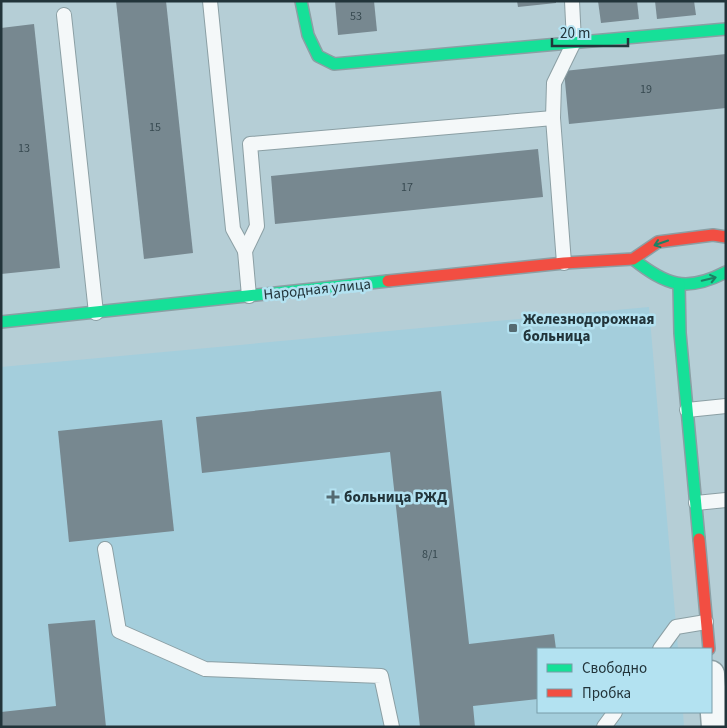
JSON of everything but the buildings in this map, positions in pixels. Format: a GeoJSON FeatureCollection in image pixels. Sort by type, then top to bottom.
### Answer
{"type":"FeatureCollection","features":[{"type":"Feature","properties":{"kind":"street"},"geometry":{"type":"LineString","coordinates":[[301,1],[308,36],[318,56],[334,64],[726,29]]}},
{"type":"Feature","properties":{"kind":"street"},"geometry":{"type":"LineString","coordinates":[[726,237],[713,236],[658,242],[633,259],[658,278],[678,284],[715,278],[726,272]]}},
{"type":"Feature","properties":{"kind":"street","name":"Народная улица"},"geometry":{"type":"LineString","coordinates":[[1,322],[564,263],[633,259]]}},
{"type":"Feature","properties":{"kind":"street"},"geometry":{"type":"LineString","coordinates":[[678,284],[687,410],[709,648]]}},
{"type":"Feature","properties":{"kind":"street"},"geometry":{"type":"LineString","coordinates":[[712,687],[715,727]]}},
{"type":"Feature","properties":{"kind":"lane"},"geometry":{"type":"LineString","coordinates":[[210,1],[233,230],[245,250],[250,296]]}},
{"type":"Feature","properties":{"kind":"lane"},"geometry":{"type":"LineString","coordinates":[[564,263],[553,118],[554,83],[574,42],[572,1]]}},
{"type":"Feature","properties":{"kind":"lane"},"geometry":{"type":"LineString","coordinates":[[64,15],[96,313]]}},
{"type":"Feature","properties":{"kind":"lane"},"geometry":{"type":"LineString","coordinates":[[245,250],[257,226],[250,144],[553,118]]}},
{"type":"Feature","properties":{"kind":"lane"},"geometry":{"type":"LineString","coordinates":[[687,410],[726,406]]}},
{"type":"Feature","properties":{"kind":"lane"},"geometry":{"type":"LineString","coordinates":[[696,503],[726,500]]}},
{"type":"Feature","properties":{"kind":"lane"},"geometry":{"type":"LineString","coordinates":[[105,549],[119,631],[205,669],[381,676],[392,727]]}},
{"type":"Feature","properties":{"kind":"lane"},"geometry":{"type":"LineString","coordinates":[[661,648],[676,627],[706,622]]}},
{"type":"Feature","properties":{"kind":"lane"},"geometry":{"type":"LineString","coordinates":[[604,727],[614,713]]}},
{"type":"Feature","properties":{"kind":"shaded area","name":"больница РЖД"},"geometry":{"type":"Polygon","coordinates":[[[649,307],[678,648],[537,648],[537,713],[683,713],[684,727],[1,727],[1,367],[649,307]]]}},
{"type":"Feature","properties":{"kind":"traffic: fast"},"geometry":{"type":"LineString","coordinates":[[301,1],[308,35],[318,56],[334,64],[726,29]]}},
{"type":"Feature","properties":{"kind":"traffic: fast"},"geometry":{"type":"LineString","coordinates":[[633,259],[656,275],[677,283],[699,282],[712,279],[726,272]]}},
{"type":"Feature","properties":{"kind":"traffic: fast"},"geometry":{"type":"LineString","coordinates":[[1,322],[388,281]]}},
{"type":"Feature","properties":{"kind":"traffic: fast"},"geometry":{"type":"LineString","coordinates":[[679,284],[680,333],[699,539]]}},
{"type":"Feature","properties":{"kind":"traffic: jam"},"geometry":{"type":"LineString","coordinates":[[388,281],[564,263],[633,259],[658,242],[713,235],[726,237]]}},
{"type":"Feature","properties":{"kind":"traffic: jam"},"geometry":{"type":"LineString","coordinates":[[699,539],[709,648]]}},
{"type":"Feature","properties":{"kind":"place","name":"Железнодорожная больница"},"geometry":{"type":"Point","coordinates":[513,328]}},
{"type":"Feature","properties":{"kind":"place","name":"больница РЖД"},"geometry":{"type":"Point","coordinates":[333,497]}}]}
